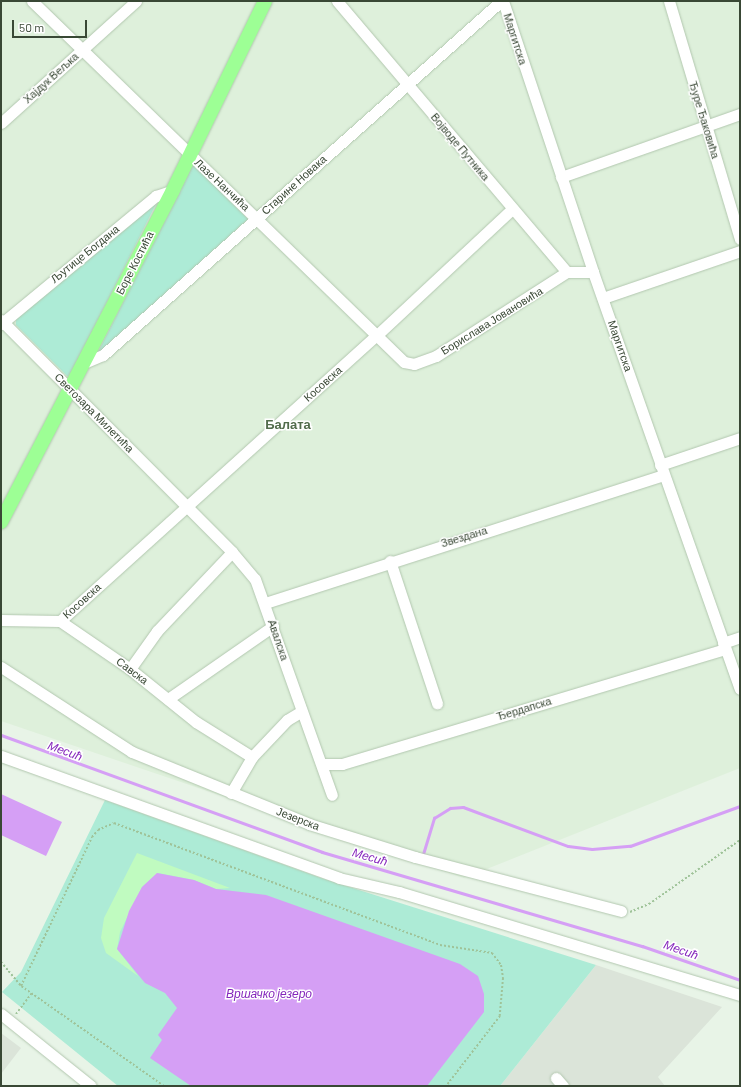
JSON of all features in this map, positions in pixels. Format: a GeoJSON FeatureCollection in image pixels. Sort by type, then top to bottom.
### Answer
{"type":"FeatureCollection","features":[{"type":"Feature","properties":{"kind":"main road","name":"Боре Костића"},"geometry":{"type":"LineString","coordinates":[[1,522],[172,190],[265,1]]}},
{"type":"Feature","properties":{"kind":"street","name":"Лазе Нанчића"},"geometry":{"type":"LineString","coordinates":[[32,1],[81,50],[258,218],[404,362],[414,364]]}},
{"type":"Feature","properties":{"kind":"street","name":"Хајдук Вељка"},"geometry":{"type":"LineString","coordinates":[[1,123],[136,1]]}},
{"type":"Feature","properties":{"kind":"street","name":"Војводе Путника"},"geometry":{"type":"LineString","coordinates":[[337,1],[567,272]]}},
{"type":"Feature","properties":{"kind":"street","name":"Старине Новака"},"geometry":{"type":"LineString","coordinates":[[84,363],[103,355],[258,218],[406,84],[502,1]]}},
{"type":"Feature","properties":{"kind":"street","name":"Маргитска"},"geometry":{"type":"LineString","coordinates":[[502,1],[593,272],[604,298],[662,470],[740,689]]}},
{"type":"Feature","properties":{"kind":"street","name":"Ђуре Ђаковића"},"geometry":{"type":"LineString","coordinates":[[669,1],[705,126],[740,239]]}},
{"type":"Feature","properties":{"kind":"street"},"geometry":{"type":"LineString","coordinates":[[561,177],[740,114]]}},
{"type":"Feature","properties":{"kind":"street","name":"Љутице Богдана"},"geometry":{"type":"LineString","coordinates":[[2,322],[156,196],[172,190]]}},
{"type":"Feature","properties":{"kind":"street","name":"Косовска"},"geometry":{"type":"LineString","coordinates":[[60,621],[377,335],[512,208]]}},
{"type":"Feature","properties":{"kind":"street"},"geometry":{"type":"LineString","coordinates":[[604,298],[740,251]]}},
{"type":"Feature","properties":{"kind":"street"},"geometry":{"type":"LineString","coordinates":[[567,272],[579,275],[593,272]]}},
{"type":"Feature","properties":{"kind":"street","name":"Борислава Јовановића"},"geometry":{"type":"LineString","coordinates":[[414,364],[436,356],[567,272]]}},
{"type":"Feature","properties":{"kind":"street","name":"Светозара Милетића"},"geometry":{"type":"LineString","coordinates":[[2,322],[71,388],[187,506]]}},
{"type":"Feature","properties":{"kind":"street","name":"Звездана"},"geometry":{"type":"LineString","coordinates":[[265,603],[662,470],[740,438]]}},
{"type":"Feature","properties":{"kind":"street","name":"Авалска"},"geometry":{"type":"LineString","coordinates":[[187,506],[232,552],[255,579],[265,603],[332,795]]}},
{"type":"Feature","properties":{"kind":"street"},"geometry":{"type":"LineString","coordinates":[[130,669],[157,631],[232,552]]}},
{"type":"Feature","properties":{"kind":"street"},"geometry":{"type":"LineString","coordinates":[[390,561],[437,703]]}},
{"type":"Feature","properties":{"kind":"street"},"geometry":{"type":"LineString","coordinates":[[1,620],[60,621]]}},
{"type":"Feature","properties":{"kind":"street","name":"Савска"},"geometry":{"type":"LineString","coordinates":[[60,621],[130,669],[196,722],[252,757]]}},
{"type":"Feature","properties":{"kind":"street"},"geometry":{"type":"LineString","coordinates":[[168,699],[273,626]]}},
{"type":"Feature","properties":{"kind":"street","name":"Ђердапска"},"geometry":{"type":"LineString","coordinates":[[322,764],[342,764],[724,646],[740,637]]}},
{"type":"Feature","properties":{"kind":"street","name":"Језерска"},"geometry":{"type":"LineString","coordinates":[[1,667],[93,724],[126,749],[309,824],[408,855],[620,911]]}},
{"type":"Feature","properties":{"kind":"street"},"geometry":{"type":"LineString","coordinates":[[231,793],[252,757],[286,720],[302,711]]}},
{"type":"Feature","properties":{"kind":"street"},"geometry":{"type":"LineString","coordinates":[[1,756],[339,878],[399,892],[740,995]]}},
{"type":"Feature","properties":{"kind":"street"},"geometry":{"type":"LineString","coordinates":[[1,1014],[91,1086]]}},
{"type":"Feature","properties":{"kind":"path"},"geometry":{"type":"LineString","coordinates":[[21,986],[92,837],[107,826],[122,825],[440,945],[492,953],[501,965],[503,978],[500,1016],[446,1086]]}},
{"type":"Feature","properties":{"kind":"path"},"geometry":{"type":"LineString","coordinates":[[620,911],[633,912],[649,904],[740,840]]}},
{"type":"Feature","properties":{"kind":"path"},"geometry":{"type":"LineString","coordinates":[[2,962],[21,986],[164,1086]]}},
{"type":"Feature","properties":{"kind":"path"},"geometry":{"type":"LineString","coordinates":[[10,1021],[32,993]]}},
{"type":"Feature","properties":{"kind":"shaded area"},"geometry":{"type":"Polygon","coordinates":[[[1,1],[740,1],[740,768],[464,878],[1,721],[1,1]]]}},
{"type":"Feature","properties":{"kind":"shaded area"},"geometry":{"type":"Polygon","coordinates":[[[193,164],[248,219],[102,353],[98,352],[193,164]]]}},
{"type":"Feature","properties":{"kind":"shaded area"},"geometry":{"type":"Polygon","coordinates":[[[157,202],[70,376],[67,376],[16,325],[16,319],[157,202]]]}},
{"type":"Feature","properties":{"kind":"shaded area"},"geometry":{"type":"Polygon","coordinates":[[[105,800],[321,878],[596,965],[500,1086],[118,1086],[2,992],[21,972],[105,800]]]}},
{"type":"Feature","properties":{"kind":"shaded area"},"geometry":{"type":"Polygon","coordinates":[[[596,965],[722,1007],[658,1077],[665,1086],[500,1086],[596,965]]]}},
{"type":"Feature","properties":{"kind":"shaded area"},"geometry":{"type":"Polygon","coordinates":[[[1,1033],[21,1048],[1,1074],[1,1033]]]}},
{"type":"Feature","properties":{"kind":"sand"},"geometry":{"type":"Polygon","coordinates":[[[137,853],[230,888],[216,889],[194,880],[158,873],[142,887],[120,932],[117,949],[138,976],[106,953],[101,938],[104,918],[137,853]]]}},
{"type":"Feature","properties":{"kind":"water"},"geometry":{"type":"Polygon","coordinates":[[[1,794],[62,822],[46,856],[1,835],[1,794]]]}},
{"type":"Feature","properties":{"kind":"water","name":"Вршачко језеро"},"geometry":{"type":"Polygon","coordinates":[[[157,873],[194,880],[216,889],[266,895],[460,964],[478,976],[484,994],[484,1012],[427,1086],[191,1086],[150,1058],[162,1040],[158,1035],[177,1008],[165,993],[145,983],[117,949],[129,911],[142,887],[157,873]]]}},
{"type":"Feature","properties":{"kind":"waterway","name":"Месић"},"geometry":{"type":"LineString","coordinates":[[1,735],[322,852],[642,946],[740,980]]}},
{"type":"Feature","properties":{"kind":"waterway"},"geometry":{"type":"LineString","coordinates":[[423,854],[434,818],[450,808],[463,807],[568,846],[592,849],[630,846],[740,806]]}},
{"type":"Feature","properties":{"kind":"district","name":"Балата"},"geometry":{"type":"Point","coordinates":[288,424]}}]}
